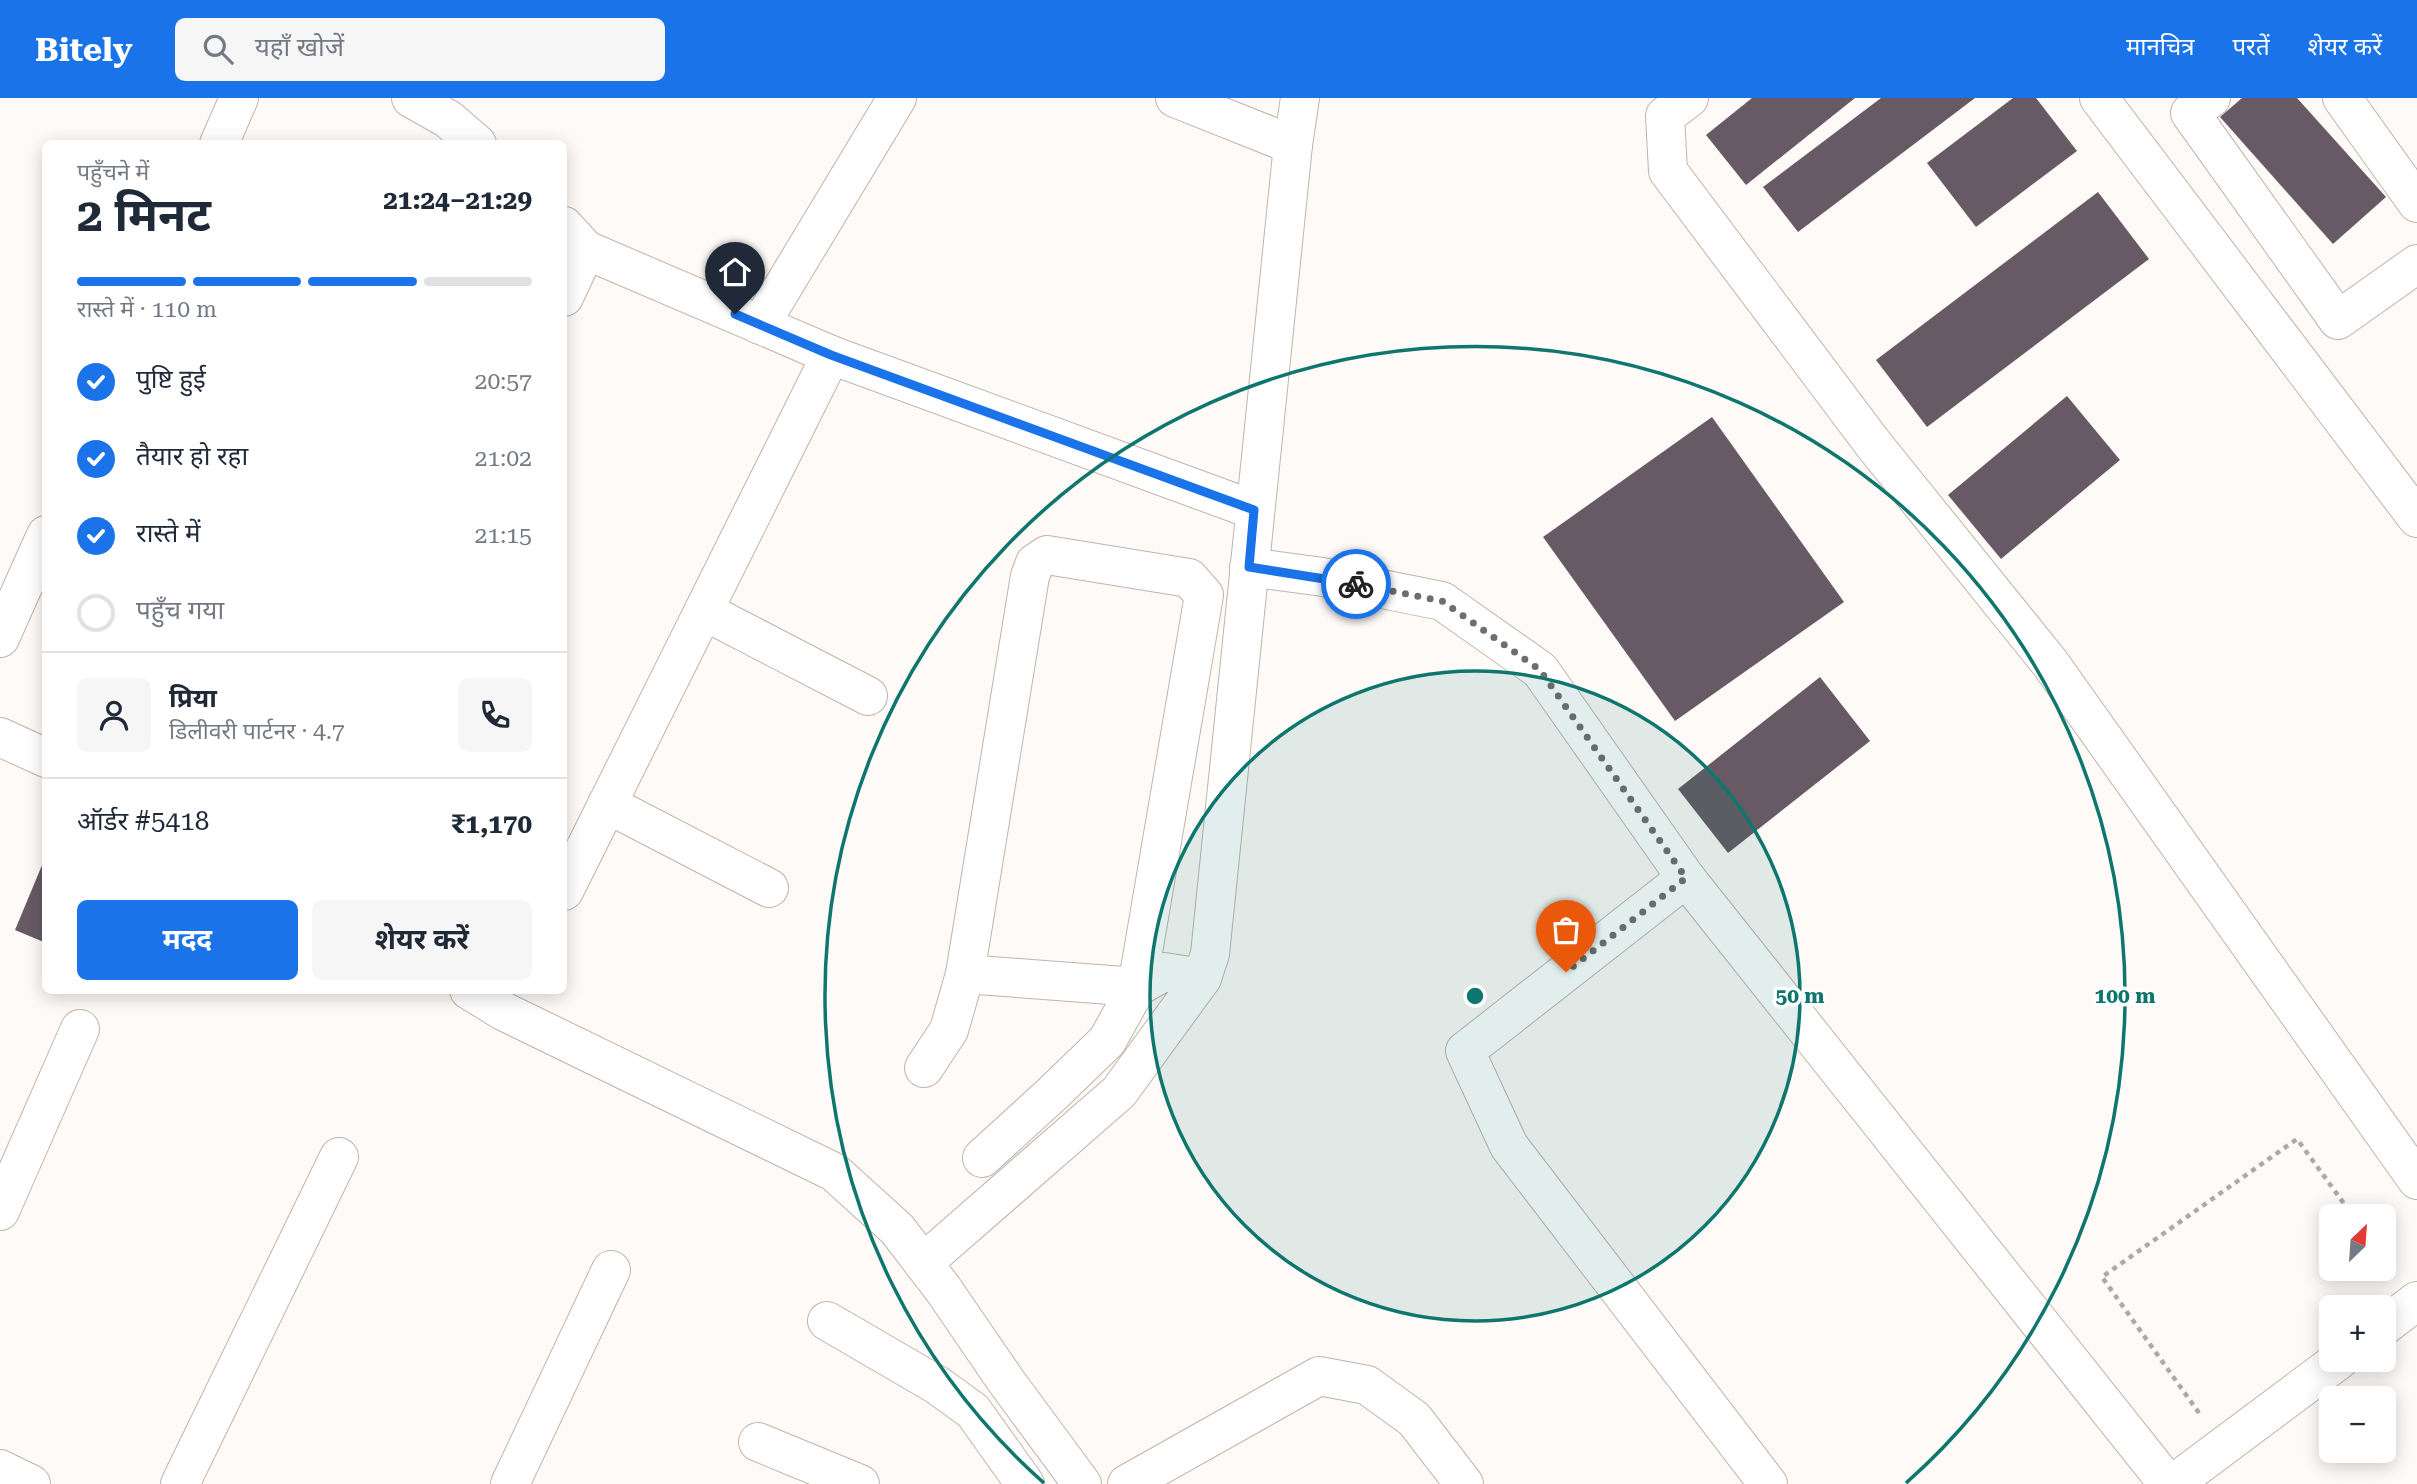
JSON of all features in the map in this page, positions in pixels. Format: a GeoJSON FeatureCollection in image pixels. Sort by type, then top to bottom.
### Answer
{"type":"FeatureCollection","features":[{"type":"Feature","properties":{"kind":"street"},"geometry":{"type":"LineString","coordinates":[[221,140],[239,98]]}},
{"type":"Feature","properties":{"kind":"street"},"geometry":{"type":"LineString","coordinates":[[411,98],[453,108],[474,140]]}},
{"type":"Feature","properties":{"kind":"street"},"geometry":{"type":"LineString","coordinates":[[760,325],[897,98]]}},
{"type":"Feature","properties":{"kind":"street"},"geometry":{"type":"LineString","coordinates":[[1175,98],[1293,145]]}},
{"type":"Feature","properties":{"kind":"street"},"geometry":{"type":"LineString","coordinates":[[923,1263],[1119,1093],[1202,978],[1210,954],[1254,510],[1300,98]]}},
{"type":"Feature","properties":{"kind":"street"},"geometry":{"type":"LineString","coordinates":[[1689,98],[1665,116],[1668,171],[1874,445],[2050,663],[2417,1180]]}},
{"type":"Feature","properties":{"kind":"street"},"geometry":{"type":"LineString","coordinates":[[2099,98],[2417,518]]}},
{"type":"Feature","properties":{"kind":"street"},"geometry":{"type":"LineString","coordinates":[[2211,98],[2190,113],[2339,320],[2417,264]]}},
{"type":"Feature","properties":{"kind":"street"},"geometry":{"type":"LineString","coordinates":[[2342,98],[2417,203]]}},
{"type":"Feature","properties":{"kind":"street"},"geometry":{"type":"LineString","coordinates":[[567,281],[575,238],[760,325],[831,355],[1254,510]]}},
{"type":"Feature","properties":{"kind":"street"},"geometry":{"type":"LineString","coordinates":[[567,885],[831,355]]}},
{"type":"Feature","properties":{"kind":"street"},"geometry":{"type":"LineString","coordinates":[[0,638],[42,544]]}},
{"type":"Feature","properties":{"kind":"street"},"geometry":{"type":"LineString","coordinates":[[924,1068],[949,1030],[965,974],[1030,576],[1035,563],[1046,555],[1189,578],[1204,595],[1137,987],[1107,1041],[982,1158]]}},
{"type":"Feature","properties":{"kind":"street"},"geometry":{"type":"LineString","coordinates":[[1249,567],[1323,577],[1442,601],[1540,670],[1686,878],[2171,1484],[2323,1372]]}},
{"type":"Feature","properties":{"kind":"street"},"geometry":{"type":"LineString","coordinates":[[704,611],[868,696]]}},
{"type":"Feature","properties":{"kind":"street"},"geometry":{"type":"LineString","coordinates":[[0,737],[42,756]]}},
{"type":"Feature","properties":{"kind":"street"},"geometry":{"type":"LineString","coordinates":[[607,804],[769,888]]}},
{"type":"Feature","properties":{"kind":"street"},"geometry":{"type":"LineString","coordinates":[[1686,878],[1465,1051],[1509,1146],[1768,1484]]}},
{"type":"Feature","properties":{"kind":"street"},"geometry":{"type":"LineString","coordinates":[[965,974],[1137,987],[1164,972],[1202,978]]}},
{"type":"Feature","properties":{"kind":"street"},"geometry":{"type":"LineString","coordinates":[[484,994],[509,1001],[834,1172],[897,1229],[1082,1484]]}},
{"type":"Feature","properties":{"kind":"street"},"geometry":{"type":"LineString","coordinates":[[0,1211],[80,1029]]}},
{"type":"Feature","properties":{"kind":"street"},"geometry":{"type":"LineString","coordinates":[[180,1484],[339,1157]]}},
{"type":"Feature","properties":{"kind":"street"},"geometry":{"type":"LineString","coordinates":[[510,1484],[611,1270]]}},
{"type":"Feature","properties":{"kind":"street"},"geometry":{"type":"LineString","coordinates":[[2396,1317],[2417,1301]]}},
{"type":"Feature","properties":{"kind":"street"},"geometry":{"type":"LineString","coordinates":[[827,1321],[937,1385],[973,1411],[1025,1484]]}},
{"type":"Feature","properties":{"kind":"street"},"geometry":{"type":"LineString","coordinates":[[1127,1484],[1319,1376],[1367,1385],[1414,1419],[1464,1484]]}},
{"type":"Feature","properties":{"kind":"street"},"geometry":{"type":"LineString","coordinates":[[758,1442],[860,1484]]}},
{"type":"Feature","properties":{"kind":"street"},"geometry":{"type":"LineString","coordinates":[[0,1469],[31,1484]]}},
{"type":"Feature","properties":{"kind":"path"},"geometry":{"type":"LineString","coordinates":[[2199,1413],[2102,1277],[2297,1139],[2344,1204]]}},
{"type":"Feature","properties":{"kind":"building"},"geometry":{"type":"Polygon","coordinates":[[[1752,98],[1855,98],[1746,185],[1706,135],[1752,98]]]}},
{"type":"Feature","properties":{"kind":"building"},"geometry":{"type":"Polygon","coordinates":[[[1881,98],[1975,98],[1798,232],[1763,187],[1881,98]]]}},
{"type":"Feature","properties":{"kind":"building"},"geometry":{"type":"Polygon","coordinates":[[[2013,98],[2036,98],[2077,151],[1976,227],[1927,163],[2013,98]]]}},
{"type":"Feature","properties":{"kind":"building"},"geometry":{"type":"Polygon","coordinates":[[[2242,98],[2297,98],[2386,197],[2333,244],[2220,117],[2242,98]]]}},
{"type":"Feature","properties":{"kind":"building"},"geometry":{"type":"Polygon","coordinates":[[[2098,192],[2149,259],[1927,427],[1876,360],[2098,192]]]}},
{"type":"Feature","properties":{"kind":"building"},"geometry":{"type":"Polygon","coordinates":[[[2067,396],[2120,460],[2001,559],[1948,495],[2067,396]]]}},
{"type":"Feature","properties":{"kind":"building"},"geometry":{"type":"Polygon","coordinates":[[[1712,417],[1844,602],[1675,721],[1543,537],[1712,417]]]}},
{"type":"Feature","properties":{"kind":"building"},"geometry":{"type":"Polygon","coordinates":[[[1820,677],[1870,741],[1728,853],[1678,789],[1820,677]]]}},
{"type":"Feature","properties":{"kind":"building"},"geometry":{"type":"Polygon","coordinates":[[[42,865],[42,941],[15,930],[42,865]]]}},
{"type":"Feature","properties":{"kind":"way so far"},"geometry":{"type":"LineString","coordinates":[[1356,584],[1442,601],[1540,670],[1686,878],[1566,972]]}},
{"type":"Feature","properties":{"kind":"route"},"geometry":{"type":"LineString","coordinates":[[735,314],[831,355],[963,405],[1254,510],[1249,567],[1356,584]]}}]}
